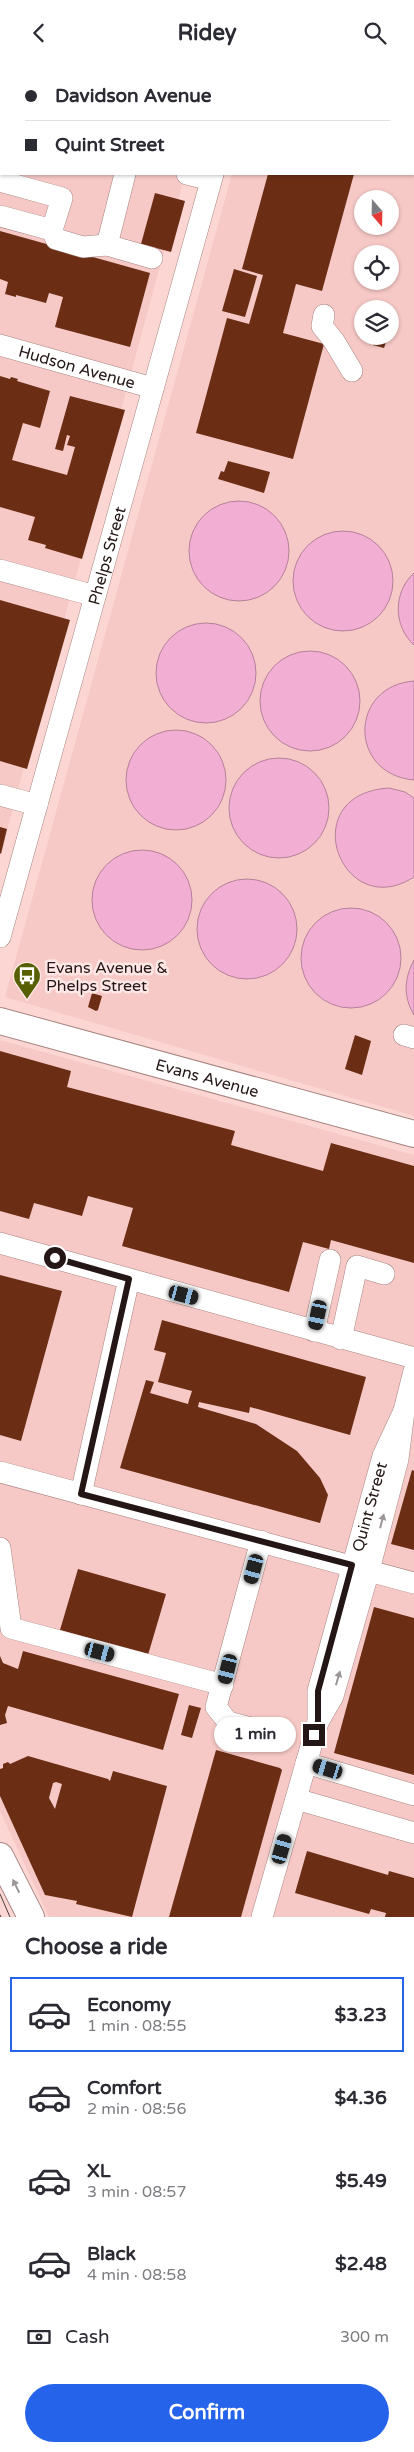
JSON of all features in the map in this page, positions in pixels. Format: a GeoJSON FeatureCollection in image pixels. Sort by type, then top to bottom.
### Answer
{"type":"FeatureCollection","features":[{"type":"Feature","properties":{"kind":"main road","name":"Evans Avenue"},"geometry":{"type":"LineString","coordinates":[[0,1021],[414,1134]]}},
{"type":"Feature","properties":{"kind":"main road"},"geometry":{"type":"LineString","coordinates":[[0,1856],[31,1917]]}},
{"type":"Feature","properties":{"kind":"street"},"geometry":{"type":"LineString","coordinates":[[107,245],[125,175]]}},
{"type":"Feature","properties":{"kind":"street"},"geometry":{"type":"LineString","coordinates":[[195,175],[212,177]]}},
{"type":"Feature","properties":{"kind":"street","name":"Phelps Street"},"geometry":{"type":"LineString","coordinates":[[0,937],[212,177]]}},
{"type":"Feature","properties":{"kind":"street"},"geometry":{"type":"LineString","coordinates":[[0,181],[62,198],[52,230],[56,239],[83,247],[107,245],[152,258]]}},
{"type":"Feature","properties":{"kind":"street"},"geometry":{"type":"LineString","coordinates":[[0,216],[52,230]]}},
{"type":"Feature","properties":{"kind":"street"},"geometry":{"type":"LineString","coordinates":[[324,315],[322,326],[334,341],[352,371]]}},
{"type":"Feature","properties":{"kind":"street","name":"Hudson Avenue"},"geometry":{"type":"LineString","coordinates":[[0,345],[153,388]]}},
{"type":"Feature","properties":{"kind":"street"},"geometry":{"type":"LineString","coordinates":[[0,570],[95,596]]}},
{"type":"Feature","properties":{"kind":"street"},"geometry":{"type":"LineString","coordinates":[[0,795],[37,805]]}},
{"type":"Feature","properties":{"kind":"street"},"geometry":{"type":"LineString","coordinates":[[0,1243],[414,1358]]}},
{"type":"Feature","properties":{"kind":"street"},"geometry":{"type":"LineString","coordinates":[[314,1331],[330,1260]]}},
{"type":"Feature","properties":{"kind":"street"},"geometry":{"type":"LineString","coordinates":[[341,1339],[357,1266],[384,1274]]}},
{"type":"Feature","properties":{"kind":"street"},"geometry":{"type":"LineString","coordinates":[[81,1494],[129,1279]]}},
{"type":"Feature","properties":{"kind":"street","name":"Quint Street"},"geometry":{"type":"LineString","coordinates":[[263,1917],[318,1722],[318,1691],[361,1568],[383,1456],[404,1411],[414,1371]]}},
{"type":"Feature","properties":{"kind":"street"},"geometry":{"type":"LineString","coordinates":[[0,1472],[414,1583]]}},
{"type":"Feature","properties":{"kind":"street"},"geometry":{"type":"LineString","coordinates":[[261,1541],[224,1685],[216,1707],[228,1722],[281,1736]]}},
{"type":"Feature","properties":{"kind":"street"},"geometry":{"type":"LineString","coordinates":[[0,1548],[11,1628],[224,1685]]}},
{"type":"Feature","properties":{"kind":"street"},"geometry":{"type":"LineString","coordinates":[[306,1763],[414,1795]]}},
{"type":"Feature","properties":{"kind":"street"},"geometry":{"type":"LineString","coordinates":[[296,1799],[414,1833]]}},
{"type":"Feature","properties":{"kind":"shaded area"},"geometry":{"type":"Polygon","coordinates":[[[0,175],[185,175],[0,856],[0,175]]]}},
{"type":"Feature","properties":{"kind":"shaded area"},"geometry":{"type":"Polygon","coordinates":[[[232,175],[414,175],[414,1116],[5,997],[232,175]]]}},
{"type":"Feature","properties":{"kind":"shaded area"},"geometry":{"type":"Polygon","coordinates":[[[239,501],[258,505],[274,516],[285,532],[289,551],[285,570],[274,586],[258,597],[239,601],[220,597],[204,586],[193,570],[189,551],[193,532],[204,516],[220,505],[239,501]]]}},
{"type":"Feature","properties":{"kind":"shaded area"},"geometry":{"type":"Polygon","coordinates":[[[343,531],[362,535],[378,546],[389,562],[393,581],[389,600],[378,616],[362,627],[343,631],[324,627],[308,616],[297,600],[293,581],[297,562],[308,546],[324,535],[343,531]]]}},
{"type":"Feature","properties":{"kind":"shaded area"},"geometry":{"type":"Polygon","coordinates":[[[414,573],[414,645],[402,628],[398,609],[402,590],[414,573]]]}},
{"type":"Feature","properties":{"kind":"shaded area"},"geometry":{"type":"Polygon","coordinates":[[[206,623],[225,627],[241,638],[252,654],[256,673],[252,692],[241,708],[225,719],[206,723],[187,719],[171,708],[160,692],[156,673],[160,654],[171,638],[187,627],[206,623]]]}},
{"type":"Feature","properties":{"kind":"shaded area"},"geometry":{"type":"Polygon","coordinates":[[[310,651],[329,655],[345,666],[356,682],[360,701],[356,720],[345,736],[329,747],[310,751],[291,747],[275,736],[264,720],[260,701],[264,682],[275,666],[291,655],[310,651]]]}},
{"type":"Feature","properties":{"kind":"shaded area"},"geometry":{"type":"Polygon","coordinates":[[[414,681],[414,780],[392,774],[377,763],[368,747],[365,730],[368,713],[377,698],[393,686],[414,681]]]}},
{"type":"Feature","properties":{"kind":"shaded area"},"geometry":{"type":"Polygon","coordinates":[[[176,730],[195,734],[211,745],[222,761],[226,780],[222,799],[211,815],[195,826],[176,830],[157,826],[141,815],[130,799],[126,780],[130,761],[141,745],[157,734],[176,730]]]}},
{"type":"Feature","properties":{"kind":"shaded area"},"geometry":{"type":"Polygon","coordinates":[[[279,758],[298,762],[314,773],[325,789],[329,808],[325,827],[314,843],[298,854],[279,858],[260,854],[244,843],[233,827],[229,808],[233,789],[244,773],[260,762],[279,758]]]}},
{"type":"Feature","properties":{"kind":"shaded area"},"geometry":{"type":"Polygon","coordinates":[[[389,788],[405,792],[414,798],[414,877],[388,887],[366,884],[349,871],[338,852],[335,831],[342,811],[360,795],[389,788]]]}},
{"type":"Feature","properties":{"kind":"shaded area"},"geometry":{"type":"Polygon","coordinates":[[[142,850],[161,854],[177,865],[188,881],[192,900],[188,919],[177,935],[161,946],[142,950],[123,946],[107,935],[96,919],[92,900],[96,881],[107,865],[123,854],[142,850]]]}},
{"type":"Feature","properties":{"kind":"shaded area"},"geometry":{"type":"Polygon","coordinates":[[[247,879],[266,883],[282,894],[293,910],[297,929],[293,948],[282,964],[266,975],[247,979],[228,975],[212,964],[201,948],[197,929],[201,910],[212,894],[228,883],[247,879]]]}},
{"type":"Feature","properties":{"kind":"shaded area"},"geometry":{"type":"Polygon","coordinates":[[[351,908],[370,912],[386,923],[397,939],[401,958],[397,977],[386,993],[370,1004],[351,1008],[332,1004],[316,993],[305,977],[301,958],[305,939],[316,923],[332,912],[351,908]]]}},
{"type":"Feature","properties":{"kind":"shaded area"},"geometry":{"type":"Polygon","coordinates":[[[414,960],[414,1015],[408,1001],[406,987],[408,974],[414,960]]]}},
{"type":"Feature","properties":{"kind":"shaded area"},"geometry":{"type":"Polygon","coordinates":[[[0,1040],[414,1155],[414,1917],[49,1917],[0,1811],[0,1040]]]}},
{"type":"Feature","properties":{"kind":"building"},"geometry":{"type":"Polygon","coordinates":[[[268,175],[354,175],[322,291],[296,284],[283,333],[324,344],[293,459],[196,433],[227,318],[249,324],[263,275],[242,269],[268,175]]]}},
{"type":"Feature","properties":{"kind":"building"},"geometry":{"type":"Polygon","coordinates":[[[155,193],[185,201],[171,252],[141,244],[155,193]]]}},
{"type":"Feature","properties":{"kind":"building"},"geometry":{"type":"Polygon","coordinates":[[[0,231],[150,273],[130,347],[55,327],[63,297],[49,293],[46,303],[5,294],[8,282],[0,279],[0,231]]]}},
{"type":"Feature","properties":{"kind":"building"},"geometry":{"type":"Polygon","coordinates":[[[234,269],[257,276],[245,317],[222,311],[234,269]]]}},
{"type":"Feature","properties":{"kind":"building"},"geometry":{"type":"Polygon","coordinates":[[[373,345],[385,345],[384,348],[373,345]]]}},
{"type":"Feature","properties":{"kind":"building"},"geometry":{"type":"Polygon","coordinates":[[[0,376],[18,379],[17,381],[50,391],[40,428],[23,423],[12,460],[67,475],[75,447],[67,445],[70,436],[67,435],[63,451],[55,449],[70,396],[125,410],[82,559],[45,548],[46,545],[28,540],[35,517],[0,507],[0,376]]]}},
{"type":"Feature","properties":{"kind":"building"},"geometry":{"type":"Polygon","coordinates":[[[228,461],[270,472],[264,493],[218,479],[221,471],[224,472],[228,461]]]}},
{"type":"Feature","properties":{"kind":"building"},"geometry":{"type":"Polygon","coordinates":[[[0,600],[70,620],[27,769],[0,761],[0,600]]]}},
{"type":"Feature","properties":{"kind":"building"},"geometry":{"type":"Polygon","coordinates":[[[0,827],[7,829],[1,854],[0,853],[0,827]]]}},
{"type":"Feature","properties":{"kind":"building"},"geometry":{"type":"Polygon","coordinates":[[[92,993],[102,996],[96,1011],[88,1007],[92,993]]]}},
{"type":"Feature","properties":{"kind":"building"},"geometry":{"type":"Polygon","coordinates":[[[355,1035],[371,1041],[362,1075],[345,1069],[355,1035]]]}},
{"type":"Feature","properties":{"kind":"building"},"geometry":{"type":"Polygon","coordinates":[[[0,1051],[71,1071],[67,1087],[235,1131],[231,1145],[323,1171],[331,1143],[414,1166],[414,1263],[331,1240],[329,1249],[303,1242],[289,1292],[122,1246],[133,1208],[88,1196],[82,1216],[34,1203],[29,1219],[0,1211],[0,1051]]]}},
{"type":"Feature","properties":{"kind":"building"},"geometry":{"type":"Polygon","coordinates":[[[0,1275],[62,1291],[21,1441],[0,1435],[0,1275]]]}},
{"type":"Feature","properties":{"kind":"building"},"geometry":{"type":"Polygon","coordinates":[[[162,1320],[366,1377],[350,1435],[250,1407],[249,1413],[199,1402],[198,1407],[256,1424],[297,1451],[320,1478],[328,1495],[320,1523],[120,1468],[146,1380],[154,1382],[150,1393],[188,1404],[192,1391],[158,1382],[166,1353],[154,1350],[162,1320]]]}},
{"type":"Feature","properties":{"kind":"building"},"geometry":{"type":"Polygon","coordinates":[[[412,1470],[414,1471],[414,1550],[391,1544],[412,1470]]]}},
{"type":"Feature","properties":{"kind":"building"},"geometry":{"type":"Polygon","coordinates":[[[78,1569],[166,1594],[148,1655],[60,1630],[78,1569]]]}},
{"type":"Feature","properties":{"kind":"building"},"geometry":{"type":"Polygon","coordinates":[[[374,1607],[414,1618],[414,1775],[334,1753],[374,1607]]]}},
{"type":"Feature","properties":{"kind":"building"},"geometry":{"type":"Polygon","coordinates":[[[23,1651],[179,1694],[163,1750],[8,1706],[5,1715],[7,1723],[0,1725],[0,1656],[3,1663],[18,1669],[23,1651]]]}},
{"type":"Feature","properties":{"kind":"building"},"geometry":{"type":"Polygon","coordinates":[[[189,1705],[201,1708],[192,1738],[181,1735],[189,1705]]]}},
{"type":"Feature","properties":{"kind":"building"},"geometry":{"type":"Polygon","coordinates":[[[216,1750],[282,1770],[241,1917],[169,1917],[216,1750]]]}},
{"type":"Feature","properties":{"kind":"building"},"geometry":{"type":"Polygon","coordinates":[[[28,1756],[110,1781],[113,1771],[167,1786],[132,1917],[76,1904],[77,1901],[45,1895],[0,1796],[0,1769],[3,1768],[3,1764],[8,1762],[10,1764],[28,1756]],[[53,1783],[49,1798],[55,1809],[62,1784],[53,1783]]]}},
{"type":"Feature","properties":{"kind":"building"},"geometry":{"type":"Polygon","coordinates":[[[307,1851],[388,1875],[389,1871],[414,1878],[414,1917],[385,1917],[386,1913],[371,1909],[369,1914],[295,1893],[307,1851]]]}},
{"type":"Feature","properties":{"kind":"tram line"},"geometry":{"type":"LineString","coordinates":[[0,1894],[10,1917]]}},
{"type":"Feature","properties":{"kind":"place","name":"Evans Avenue & Phelps Street"},"geometry":{"type":"Point","coordinates":[27,1000]}},
{"type":"Feature","properties":{"kind":"route"},"geometry":{"type":"LineString","coordinates":[[55,1258],[129,1279],[81,1494],[352,1565],[318,1691],[318,1722],[314,1735]]}}]}
